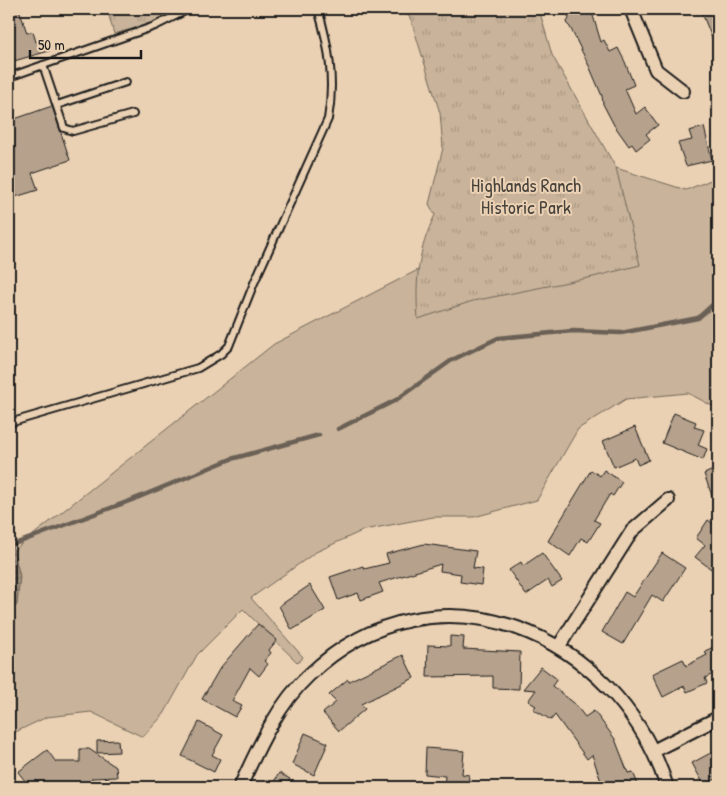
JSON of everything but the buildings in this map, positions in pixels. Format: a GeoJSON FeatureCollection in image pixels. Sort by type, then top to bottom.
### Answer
{"type":"FeatureCollection","features":[{"type":"Feature","properties":{"kind":"street"},"geometry":{"type":"LineString","coordinates":[[631,9],[656,70],[683,91]]}},
{"type":"Feature","properties":{"kind":"street"},"geometry":{"type":"LineString","coordinates":[[558,646],[632,531],[668,500]]}},
{"type":"Feature","properties":{"kind":"street"},"geometry":{"type":"LineString","coordinates":[[240,787],[271,724],[296,688],[326,660],[362,637],[381,628],[422,618],[480,617],[520,628],[558,646],[582,663],[630,715],[653,751],[667,787]]}},
{"type":"Feature","properties":{"kind":"street"},"geometry":{"type":"LineString","coordinates":[[653,751],[718,718]]}},
{"type":"Feature","properties":{"kind":"lane"},"geometry":{"type":"LineString","coordinates":[[9,77],[155,26],[189,9]]}},
{"type":"Feature","properties":{"kind":"lane"},"geometry":{"type":"LineString","coordinates":[[9,423],[198,368],[221,354],[229,346],[254,283],[328,119],[333,96],[332,74],[318,9]]}},
{"type":"Feature","properties":{"kind":"lane"},"geometry":{"type":"LineString","coordinates":[[43,65],[64,128],[74,130],[133,114]]}},
{"type":"Feature","properties":{"kind":"lane"},"geometry":{"type":"LineString","coordinates":[[56,105],[126,82]]}},
{"type":"Feature","properties":{"kind":"green space"},"geometry":{"type":"Polygon","coordinates":[[[107,9],[183,9],[166,20],[114,34],[107,9]]]}},
{"type":"Feature","properties":{"kind":"green space","name":"Highlands Ranch Historic Park"},"geometry":{"type":"Polygon","coordinates":[[[404,9],[539,9],[552,55],[616,168],[640,265],[593,277],[473,301],[418,319],[417,292],[419,266],[425,240],[435,215],[429,204],[443,148],[440,113],[411,20],[404,9]]]}},
{"type":"Feature","properties":{"kind":"green space"},"geometry":{"type":"Polygon","coordinates":[[[616,168],[686,190],[718,177],[718,409],[688,393],[626,399],[578,429],[537,500],[474,517],[433,517],[364,530],[316,552],[251,598],[303,657],[298,663],[243,609],[197,655],[164,714],[143,737],[91,712],[47,717],[9,735],[9,554],[274,344],[616,168]]]}},
{"type":"Feature","properties":{"kind":"shaded area"},"geometry":{"type":"Polygon","coordinates":[[[9,533],[20,576],[17,605],[9,611],[9,533]]]}},
{"type":"Feature","properties":{"kind":"waterway"},"geometry":{"type":"LineString","coordinates":[[338,429],[396,400],[452,360],[498,338],[573,331],[621,333],[698,318],[718,300]]}},
{"type":"Feature","properties":{"kind":"waterway"},"geometry":{"type":"LineString","coordinates":[[9,546],[132,500],[231,459],[319,435]]}}]}
